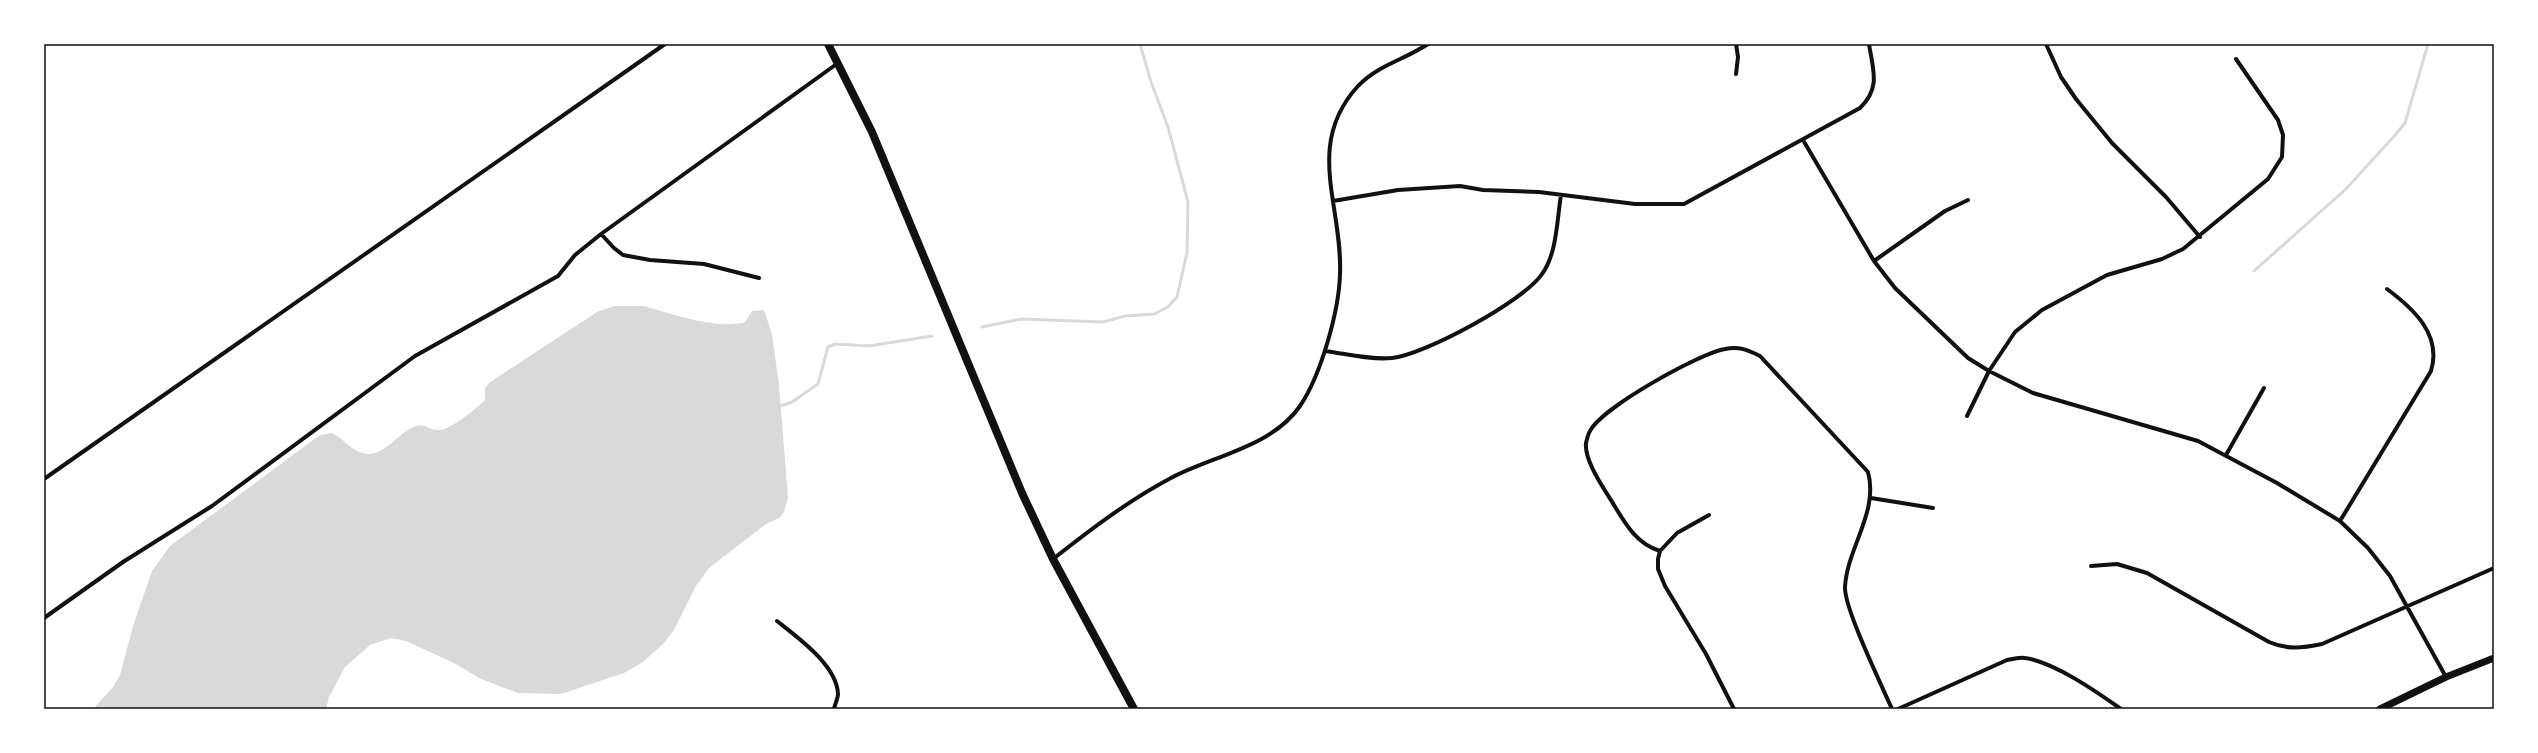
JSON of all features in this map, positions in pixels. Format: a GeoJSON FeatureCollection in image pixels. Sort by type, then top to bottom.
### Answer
{"type":"FeatureCollection","features":[{"type":"Feature","properties":{"kind":"main road"},"geometry":{"type":"LineString","coordinates":[[828,44],[839,62],[872,132],[919,240],[1020,486],[1053,559],[1134,709]]}},
{"type":"Feature","properties":{"kind":"street"},"geometry":{"type":"LineString","coordinates":[[44,479],[665,44]]}},
{"type":"Feature","properties":{"kind":"street"},"geometry":{"type":"LineString","coordinates":[[1053,559],[1103,520],[1170,478],[1267,435],[1293,415],[1301,404],[1325,351],[1335,310],[1340,274],[1338,237],[1327,169],[1330,143],[1337,117],[1347,99],[1373,72],[1428,44]]}},
{"type":"Feature","properties":{"kind":"street"},"geometry":{"type":"LineString","coordinates":[[1736,44],[1738,57],[1736,74]]}},
{"type":"Feature","properties":{"kind":"street"},"geometry":{"type":"LineString","coordinates":[[1333,201],[1362,194],[1441,186],[1561,195],[1635,204],[1684,204],[1860,108],[1869,99],[1873,90],[1874,77],[1869,44]]}},
{"type":"Feature","properties":{"kind":"street"},"geometry":{"type":"LineString","coordinates":[[2046,44],[2061,77],[2076,100],[2112,143],[2166,197],[2200,237]]}},
{"type":"Feature","properties":{"kind":"street"},"geometry":{"type":"LineString","coordinates":[[1967,416],[1989,372],[2015,332],[2042,310],[2072,292],[2107,275],[2162,259],[2183,249],[2200,237],[2268,179],[2282,157],[2284,146],[2278,120],[2236,59]]}},
{"type":"Feature","properties":{"kind":"street"},"geometry":{"type":"LineString","coordinates":[[44,618],[123,562],[212,506],[415,356],[558,276],[575,255],[602,234],[839,62]]}},
{"type":"Feature","properties":{"kind":"street"},"geometry":{"type":"LineString","coordinates":[[1803,140],[1874,260],[1895,288],[1936,329],[1968,358],[1989,372],[2033,393],[2198,441],[2277,483],[2340,521],[2377,559],[2390,576],[2409,606],[2446,678]]}},
{"type":"Feature","properties":{"kind":"street"},"geometry":{"type":"LineString","coordinates":[[1325,351],[1371,358],[1392,358],[1412,354],[1459,331],[1519,296],[1534,284],[1547,265],[1561,195]]}},
{"type":"Feature","properties":{"kind":"street"},"geometry":{"type":"LineString","coordinates":[[1874,260],[1945,211],[1968,200]]}},
{"type":"Feature","properties":{"kind":"street"},"geometry":{"type":"LineString","coordinates":[[602,234],[614,248],[623,255],[650,260],[704,264],[759,278]]}},
{"type":"Feature","properties":{"kind":"street"},"geometry":{"type":"LineString","coordinates":[[2340,521],[2431,372],[2433,363],[2433,344],[2428,331],[2406,303],[2387,289]]}},
{"type":"Feature","properties":{"kind":"street"},"geometry":{"type":"LineString","coordinates":[[1660,550],[1650,548],[1629,529],[1598,478],[1587,453],[1586,443],[1590,430],[1611,409],[1666,376],[1721,349],[1742,348],[1760,356],[1868,472],[1871,498],[1845,588],[1852,614],[1892,709]]}},
{"type":"Feature","properties":{"kind":"street"},"geometry":{"type":"LineString","coordinates":[[2226,455],[2264,388]]}},
{"type":"Feature","properties":{"kind":"street"},"geometry":{"type":"LineString","coordinates":[[1871,498],[1933,508]]}},
{"type":"Feature","properties":{"kind":"street"},"geometry":{"type":"LineString","coordinates":[[1710,515],[1677,533],[1660,550],[1658,569],[1665,586],[1706,654],[1734,709]]}},
{"type":"Feature","properties":{"kind":"street"},"geometry":{"type":"LineString","coordinates":[[2091,566],[2117,564],[2147,573],[2281,648],[2302,648],[2322,644],[2494,568]]}},
{"type":"Feature","properties":{"kind":"street"},"geometry":{"type":"LineString","coordinates":[[777,621],[824,662],[834,681],[838,694],[834,709]]}},
{"type":"Feature","properties":{"kind":"street"},"geometry":{"type":"LineString","coordinates":[[1898,709],[2006,660],[2024,657],[2040,662],[2089,687],[2121,709]]}},
{"type":"Feature","properties":{"kind":"street"},"geometry":{"type":"LineString","coordinates":[[2380,709],[2446,678],[2494,658]]}},
{"type":"Feature","properties":{"kind":"shaded area"},"geometry":{"type":"Polygon","coordinates":[[[614,306],[644,306],[681,317],[708,323],[721,324],[745,322],[752,311],[764,310],[772,334],[779,385],[788,498],[784,512],[779,518],[766,524],[709,568],[696,586],[674,630],[665,642],[643,662],[624,673],[561,694],[518,693],[481,679],[454,663],[406,641],[391,638],[370,645],[345,667],[329,697],[326,709],[93,709],[113,687],[120,675],[133,626],[152,571],[170,546],[320,435],[332,433],[358,452],[369,454],[382,450],[404,433],[419,425],[436,430],[450,427],[485,400],[485,388],[490,382],[597,312],[614,306]]]}},
{"type":"Feature","properties":{"kind":"waterway"},"geometry":{"type":"LineString","coordinates":[[982,327],[1021,319],[1103,322],[1125,316],[1154,314],[1168,307],[1177,297],[1187,253],[1188,202],[1168,127],[1151,82],[1140,44]]}},
{"type":"Feature","properties":{"kind":"waterway"},"geometry":{"type":"LineString","coordinates":[[2254,271],[2346,189],[2405,123],[2428,44]]}},
{"type":"Feature","properties":{"kind":"waterway"},"geometry":{"type":"LineString","coordinates":[[777,407],[792,402],[818,384],[828,347],[835,344],[869,346],[932,336]]}}]}
